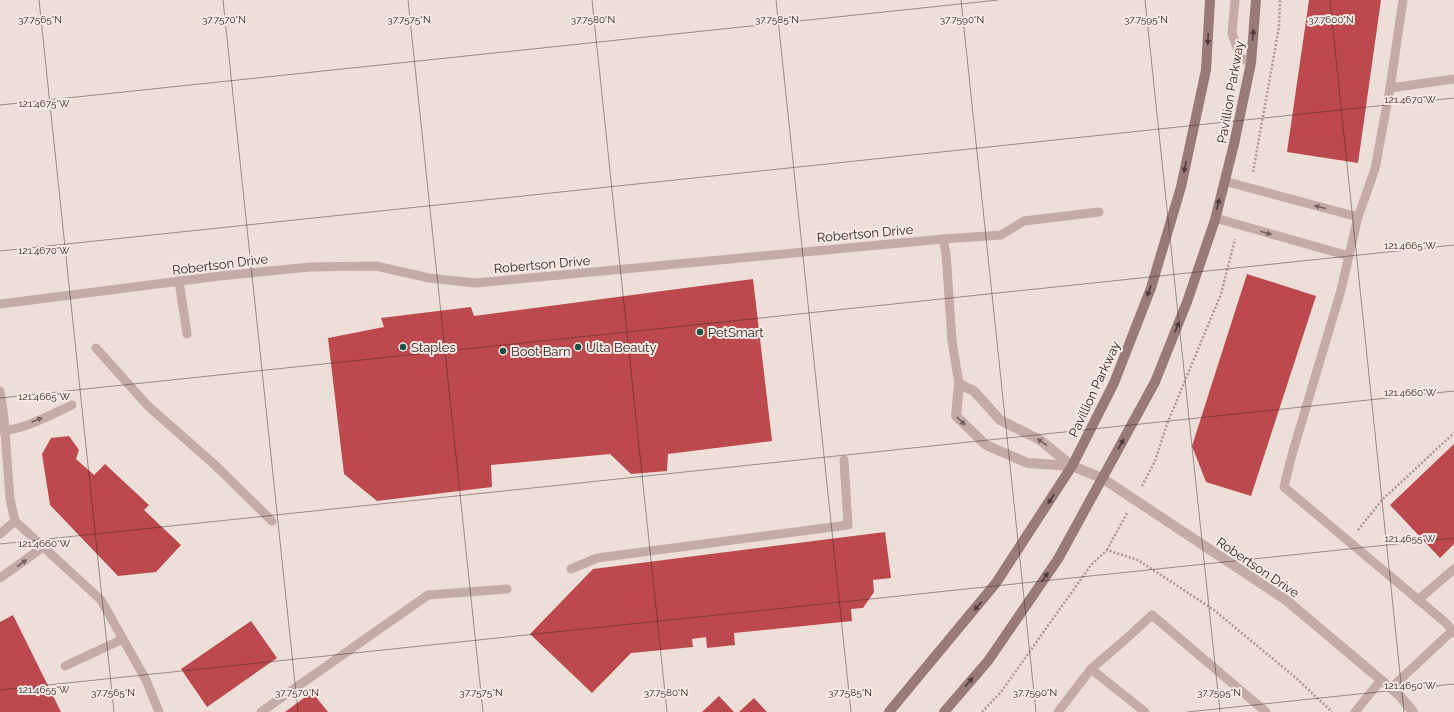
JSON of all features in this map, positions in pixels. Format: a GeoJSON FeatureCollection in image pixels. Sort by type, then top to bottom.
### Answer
{"type":"FeatureCollection","features":[{"type":"Feature","properties":{"kind":"main road","name":"Pavillion Parkway"},"geometry":{"type":"LineString","coordinates":[[889,712],[996,583],[1072,466],[1114,383],[1151,288],[1181,187],[1206,70],[1210,0]]}},
{"type":"Feature","properties":{"kind":"main road","name":"Pavillion Parkway"},"geometry":{"type":"LineString","coordinates":[[944,712],[988,661],[1058,559],[1155,382],[1187,302],[1215,218],[1234,144],[1251,63],[1256,0]]}},
{"type":"Feature","properties":{"kind":"street","name":"Robertson Drive"},"geometry":{"type":"LineString","coordinates":[[1072,466],[1028,463],[986,445],[956,416],[959,384],[974,391],[1000,420],[1040,440],[1072,466],[1102,478],[1286,600],[1391,688],[1400,696],[1413,712]]}},
{"type":"Feature","properties":{"kind":"lane"},"geometry":{"type":"LineString","coordinates":[[1235,0],[1232,32],[1240,57],[1251,63]]}},
{"type":"Feature","properties":{"kind":"lane"},"geometry":{"type":"LineString","coordinates":[[1391,688],[1453,632],[1446,623],[1284,487],[1291,458],[1341,290],[1358,218],[1375,169],[1390,88],[1403,0]]}},
{"type":"Feature","properties":{"kind":"lane"},"geometry":{"type":"LineString","coordinates":[[1390,88],[1454,79]]}},
{"type":"Feature","properties":{"kind":"lane"},"geometry":{"type":"LineString","coordinates":[[1224,181],[1358,218]]}},
{"type":"Feature","properties":{"kind":"lane"},"geometry":{"type":"LineString","coordinates":[[943,239],[1001,235],[1024,221],[1098,212]]}},
{"type":"Feature","properties":{"kind":"lane"},"geometry":{"type":"LineString","coordinates":[[1215,218],[1349,256]]}},
{"type":"Feature","properties":{"kind":"lane","name":"Robertson Drive"},"geometry":{"type":"LineString","coordinates":[[0,304],[179,281],[310,267],[376,266],[429,278],[475,283],[943,239],[946,254],[952,342],[959,384]]}},
{"type":"Feature","properties":{"kind":"lane"},"geometry":{"type":"LineString","coordinates":[[179,281],[187,334]]}},
{"type":"Feature","properties":{"kind":"lane"},"geometry":{"type":"LineString","coordinates":[[96,348],[148,406],[215,465],[272,521]]}},
{"type":"Feature","properties":{"kind":"lane"},"geometry":{"type":"LineString","coordinates":[[0,391],[10,499],[15,521],[101,600],[146,680],[159,712]]}},
{"type":"Feature","properties":{"kind":"lane"},"geometry":{"type":"LineString","coordinates":[[3,430],[25,426],[72,405]]}},
{"type":"Feature","properties":{"kind":"lane"},"geometry":{"type":"LineString","coordinates":[[571,569],[597,558],[848,525],[844,460]]}},
{"type":"Feature","properties":{"kind":"lane"},"geometry":{"type":"LineString","coordinates":[[0,534],[15,521]]}},
{"type":"Feature","properties":{"kind":"lane"},"geometry":{"type":"LineString","coordinates":[[0,578],[43,547]]}},
{"type":"Feature","properties":{"kind":"lane"},"geometry":{"type":"LineString","coordinates":[[1418,600],[1454,569]]}},
{"type":"Feature","properties":{"kind":"lane"},"geometry":{"type":"LineString","coordinates":[[261,712],[428,595],[507,589]]}},
{"type":"Feature","properties":{"kind":"lane"},"geometry":{"type":"LineString","coordinates":[[1058,712],[1091,668],[1152,615],[1266,712]]}},
{"type":"Feature","properties":{"kind":"lane"},"geometry":{"type":"LineString","coordinates":[[65,666],[123,639]]}},
{"type":"Feature","properties":{"kind":"lane"},"geometry":{"type":"LineString","coordinates":[[1091,668],[1145,712]]}},
{"type":"Feature","properties":{"kind":"lane"},"geometry":{"type":"LineString","coordinates":[[1355,712],[1381,680]]}},
{"type":"Feature","properties":{"kind":"path"},"geometry":{"type":"LineString","coordinates":[[1348,542],[1382,500],[1454,432]]}},
{"type":"Feature","properties":{"kind":"building"},"geometry":{"type":"Polygon","coordinates":[[[1309,0],[1381,0],[1358,163],[1287,152],[1309,0]]]}},
{"type":"Feature","properties":{"kind":"building"},"geometry":{"type":"Polygon","coordinates":[[[1247,274],[1316,296],[1251,496],[1206,482],[1192,446],[1247,274]]]}},
{"type":"Feature","properties":{"kind":"building"},"geometry":{"type":"Polygon","coordinates":[[[753,279],[772,441],[668,454],[667,471],[631,474],[610,454],[491,465],[492,487],[377,501],[344,474],[328,338],[384,327],[381,318],[471,307],[474,316],[753,279]]]}},
{"type":"Feature","properties":{"kind":"building"},"geometry":{"type":"Polygon","coordinates":[[[69,436],[79,450],[76,459],[94,475],[105,464],[149,505],[144,510],[181,545],[156,572],[118,576],[50,505],[42,454],[51,438],[69,436]]]}},
{"type":"Feature","properties":{"kind":"building"},"geometry":{"type":"Polygon","coordinates":[[[1454,444],[1454,544],[1440,558],[1390,505],[1454,444]]]}},
{"type":"Feature","properties":{"kind":"building"},"geometry":{"type":"Polygon","coordinates":[[[885,532],[891,578],[873,580],[874,592],[863,608],[851,609],[852,621],[734,633],[735,645],[707,648],[706,637],[692,639],[693,647],[631,653],[592,693],[530,634],[593,569],[885,532]]]}},
{"type":"Feature","properties":{"kind":"building"},"geometry":{"type":"Polygon","coordinates":[[[13,615],[61,712],[0,712],[0,622],[13,615]]]}},
{"type":"Feature","properties":{"kind":"building"},"geometry":{"type":"Polygon","coordinates":[[[251,621],[277,658],[207,707],[181,669],[251,621]]]}},
{"type":"Feature","properties":{"kind":"building"},"geometry":{"type":"Polygon","coordinates":[[[312,692],[328,712],[285,712],[312,692]]]}},
{"type":"Feature","properties":{"kind":"building"},"geometry":{"type":"Polygon","coordinates":[[[719,696],[734,712],[702,712],[719,696]]]}},
{"type":"Feature","properties":{"kind":"building"},"geometry":{"type":"Polygon","coordinates":[[[754,698],[767,712],[739,712],[754,698]]]}},
{"type":"Feature","properties":{"kind":"place","name":"PetSmart"},"geometry":{"type":"Point","coordinates":[700,332]}},
{"type":"Feature","properties":{"kind":"place","name":"Staples"},"geometry":{"type":"Point","coordinates":[403,347]}},
{"type":"Feature","properties":{"kind":"place","name":"Ulta Beauty"},"geometry":{"type":"Point","coordinates":[578,347]}},
{"type":"Feature","properties":{"kind":"place","name":"Boot Barn"},"geometry":{"type":"Point","coordinates":[503,351]}}]}
